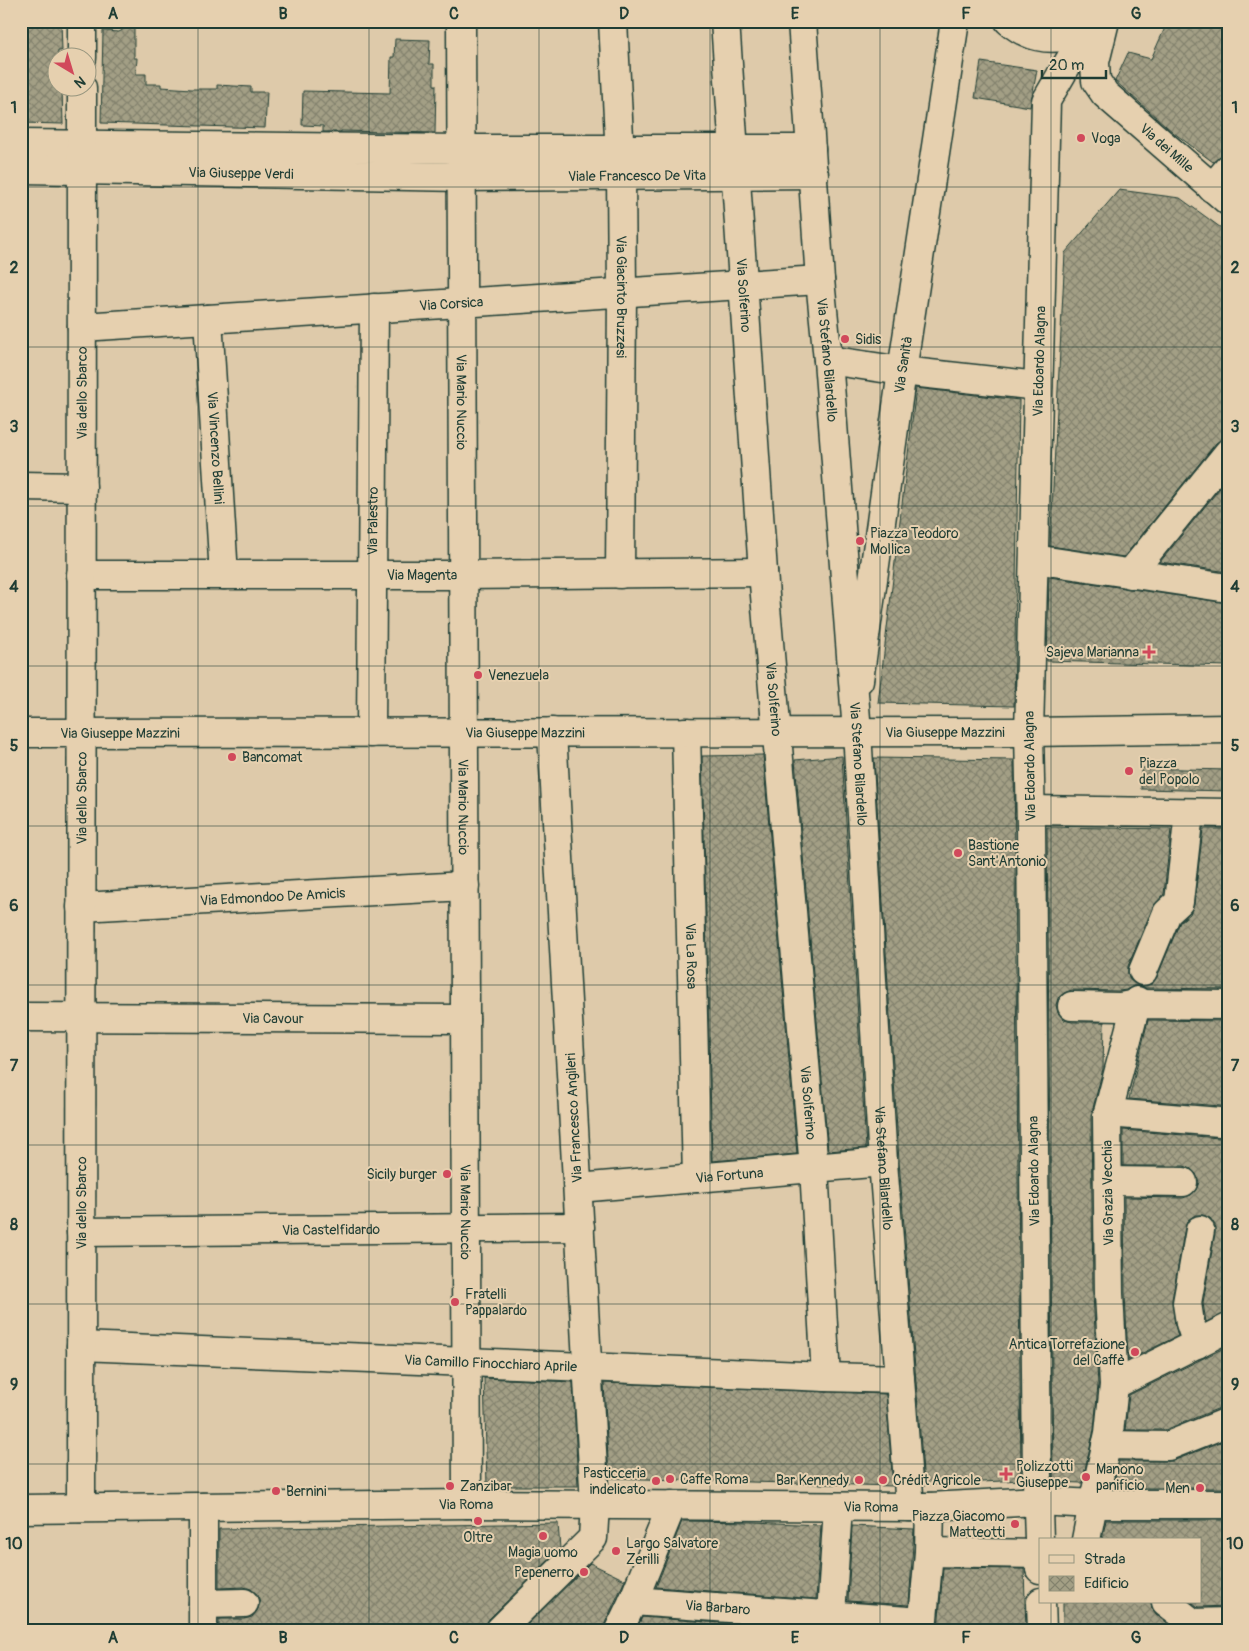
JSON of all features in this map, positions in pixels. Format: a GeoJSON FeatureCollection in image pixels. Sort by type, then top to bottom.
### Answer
{"type":"FeatureCollection","features":[{"type":"Feature","properties":{"kind":"street"},"geometry":{"type":"LineString","coordinates":[[82,21],[82,48]]}},
{"type":"Feature","properties":{"kind":"street","name":"Via Mario Nuccio"},"geometry":{"type":"LineString","coordinates":[[460,21],[462,177],[461,576],[465,886],[467,1504]]}},
{"type":"Feature","properties":{"kind":"street","name":"Via Giacinto Bruzzesi"},"geometry":{"type":"LineString","coordinates":[[613,21],[620,163],[622,292],[620,574]]}},
{"type":"Feature","properties":{"kind":"street","name":"Via Solferino"},"geometry":{"type":"LineString","coordinates":[[725,21],[763,572],[814,1168],[826,1377]]}},
{"type":"Feature","properties":{"kind":"street","name":"Via Stefano Bilardello"},"geometry":{"type":"LineString","coordinates":[[802,21],[820,280],[856,722],[883,1162],[900,1379],[929,1552],[922,1626]]}},
{"type":"Feature","properties":{"kind":"street","name":"Via Sanità"},"geometry":{"type":"LineString","coordinates":[[856,722],[902,371],[955,21]]}},
{"type":"Feature","properties":{"kind":"street"},"geometry":{"type":"LineString","coordinates":[[1008,21],[1026,33],[1047,38],[1069,36],[1096,23]]}},
{"type":"Feature","properties":{"kind":"street","name":"Via Edoardo Alagna"},"geometry":{"type":"LineString","coordinates":[[1039,1538],[1037,1490],[1031,810],[1028,732],[1046,101],[1054,85],[1096,23]]}},
{"type":"Feature","properties":{"kind":"street","name":"Via dei Mille"},"geometry":{"type":"LineString","coordinates":[[1096,23],[1096,81],[1105,94],[1223,186]]}},
{"type":"Feature","properties":{"kind":"street","name":"Via dello Sbarco"},"geometry":{"type":"LineString","coordinates":[[81,1508],[82,98]]}},
{"type":"Feature","properties":{"kind":"street","name":"Via Giuseppe Verdi"},"geometry":{"type":"LineString","coordinates":[[21,144],[82,157],[462,177]]}},
{"type":"Feature","properties":{"kind":"street","name":"Via Giuseppe Verdi"},"geometry":{"type":"LineString","coordinates":[[21,169],[82,157],[461,149]]}},
{"type":"Feature","properties":{"kind":"street","name":"Viale Francesco De Vita"},"geometry":{"type":"LineString","coordinates":[[461,149],[620,163]]}},
{"type":"Feature","properties":{"kind":"street","name":"Viale Francesco De Vita"},"geometry":{"type":"LineString","coordinates":[[462,177],[620,163],[813,162]]}},
{"type":"Feature","properties":{"kind":"street","name":"Via Corsica"},"geometry":{"type":"LineString","coordinates":[[82,327],[820,280]]}},
{"type":"Feature","properties":{"kind":"street","name":"Via Palestro"},"geometry":{"type":"LineString","coordinates":[[371,733],[374,308]]}},
{"type":"Feature","properties":{"kind":"street","name":"Via Vincenzo Bellini"},"geometry":{"type":"LineString","coordinates":[[208,319],[224,575]]}},
{"type":"Feature","properties":{"kind":"street"},"geometry":{"type":"LineString","coordinates":[[828,360],[902,371],[1038,386]]}},
{"type":"Feature","properties":{"kind":"street"},"geometry":{"type":"LineString","coordinates":[[1130,574],[1228,453]]}},
{"type":"Feature","properties":{"kind":"street"},"geometry":{"type":"LineString","coordinates":[[21,486],[82,487]]}},
{"type":"Feature","properties":{"kind":"street"},"geometry":{"type":"LineString","coordinates":[[1034,559],[1228,588]]}},
{"type":"Feature","properties":{"kind":"street","name":"Via Magenta"},"geometry":{"type":"LineString","coordinates":[[81,575],[461,576],[763,572]]}},
{"type":"Feature","properties":{"kind":"street","name":"Via Giuseppe Mazzini"},"geometry":{"type":"LineString","coordinates":[[21,733],[776,732],[856,722],[1028,732],[1228,729]]}},
{"type":"Feature","properties":{"kind":"street","name":"Via Francesco Angileri"},"geometry":{"type":"LineString","coordinates":[[500,1630],[593,1538],[595,1504],[552,732]]}},
{"type":"Feature","properties":{"kind":"street","name":"Via La Rosa"},"geometry":{"type":"LineString","coordinates":[[686,732],[697,1178]]}},
{"type":"Feature","properties":{"kind":"street"},"geometry":{"type":"LineString","coordinates":[[1031,810],[1188,821],[1228,813]]}},
{"type":"Feature","properties":{"kind":"street"},"geometry":{"type":"LineString","coordinates":[[1143,970],[1167,913],[1179,902],[1188,821]]}},
{"type":"Feature","properties":{"kind":"street","name":"Via Edmondoo De Amicis"},"geometry":{"type":"LineString","coordinates":[[81,907],[465,886]]}},
{"type":"Feature","properties":{"kind":"street"},"geometry":{"type":"LineString","coordinates":[[1072,1006],[1120,1007],[1136,1002],[1228,1005]]}},
{"type":"Feature","properties":{"kind":"street","name":"Via Grazia Vecchia"},"geometry":{"type":"LineString","coordinates":[[1086,1538],[1106,1445],[1114,1385],[1109,1294],[1108,1113],[1136,1002]]}},
{"type":"Feature","properties":{"kind":"street","name":"Via Cavour"},"geometry":{"type":"LineString","coordinates":[[21,1017],[465,1019]]}},
{"type":"Feature","properties":{"kind":"street"},"geometry":{"type":"LineString","coordinates":[[1108,1113],[1220,1122]]}},
{"type":"Feature","properties":{"kind":"street","name":"Via Fortuna"},"geometry":{"type":"LineString","coordinates":[[578,1188],[883,1162]]}},
{"type":"Feature","properties":{"kind":"street"},"geometry":{"type":"LineString","coordinates":[[1108,1182],[1184,1182]]}},
{"type":"Feature","properties":{"kind":"street","name":"Via Castelfidardo"},"geometry":{"type":"LineString","coordinates":[[81,1232],[580,1227]]}},
{"type":"Feature","properties":{"kind":"street"},"geometry":{"type":"LineString","coordinates":[[1197,1344],[1190,1323],[1187,1303],[1200,1230]]}},
{"type":"Feature","properties":{"kind":"street"},"geometry":{"type":"LineString","coordinates":[[1114,1385],[1228,1328]]}},
{"type":"Feature","properties":{"kind":"street","name":"Via Camillo Finocchiaro Aprile"},"geometry":{"type":"LineString","coordinates":[[81,1346],[900,1379]]}},
{"type":"Feature","properties":{"kind":"street"},"geometry":{"type":"LineString","coordinates":[[1106,1445],[1168,1446],[1228,1422]]}},
{"type":"Feature","properties":{"kind":"street"},"geometry":{"type":"LineString","coordinates":[[920,1507],[1037,1490],[1095,1497],[1228,1504]]}},
{"type":"Feature","properties":{"kind":"street","name":"Via Roma"},"geometry":{"type":"LineString","coordinates":[[21,1509],[595,1504],[672,1506],[838,1516],[920,1507]]}},
{"type":"Feature","properties":{"kind":"street"},"geometry":{"type":"LineString","coordinates":[[619,1630],[672,1506]]}},
{"type":"Feature","properties":{"kind":"street"},"geometry":{"type":"LineString","coordinates":[[203,1507],[203,1617],[244,1604]]}},
{"type":"Feature","properties":{"kind":"street"},"geometry":{"type":"LineString","coordinates":[[830,1623],[838,1516]]}},
{"type":"Feature","properties":{"kind":"street"},"geometry":{"type":"LineString","coordinates":[[929,1552],[1039,1556]]}},
{"type":"Feature","properties":{"kind":"street","name":"Via Barbaro"},"geometry":{"type":"LineString","coordinates":[[633,1601],[751,1620],[922,1626]]}},
{"type":"Feature","properties":{"kind":"street"},"geometry":{"type":"LineString","coordinates":[[1041,1604],[1042,1630]]}},
{"type":"Feature","properties":{"kind":"street"},"geometry":{"type":"LineString","coordinates":[[1168,1604],[1194,1626],[1228,1622]]}},
{"type":"Feature","properties":{"kind":"building"},"geometry":{"type":"Polygon","coordinates":[[[21,21],[61,21],[62,48],[48,48],[48,98],[62,98],[63,124],[21,123],[21,21]]]}},
{"type":"Feature","properties":{"kind":"building"},"geometry":{"type":"Polygon","coordinates":[[[1168,21],[1228,21],[1228,151],[1213,162],[1174,133],[1115,81],[1128,53],[1151,59],[1168,21]]]}},
{"type":"Feature","properties":{"kind":"building"},"geometry":{"type":"Polygon","coordinates":[[[134,23],[134,58],[137,58],[136,74],[146,74],[146,84],[161,84],[161,87],[192,89],[217,89],[217,85],[251,87],[251,92],[267,92],[265,128],[101,123],[103,31],[119,32],[134,23]]]}},
{"type":"Feature","properties":{"kind":"building"},"geometry":{"type":"Polygon","coordinates":[[[395,39],[430,40],[429,64],[434,64],[434,85],[436,85],[435,133],[323,132],[323,126],[302,125],[303,91],[390,93],[391,57],[394,57],[395,39]]]}},
{"type":"Feature","properties":{"kind":"building"},"geometry":{"type":"Polygon","coordinates":[[[981,62],[1037,70],[1030,107],[975,98],[981,62]]]}},
{"type":"Feature","properties":{"kind":"building"},"geometry":{"type":"Polygon","coordinates":[[[1119,190],[1180,198],[1228,233],[1228,438],[1216,443],[1124,557],[1050,546],[1065,253],[1119,190]]]}},
{"type":"Feature","properties":{"kind":"building"},"geometry":{"type":"Polygon","coordinates":[[[916,388],[1019,400],[1014,706],[878,703],[916,388]]]}},
{"type":"Feature","properties":{"kind":"building"},"geometry":{"type":"Polygon","coordinates":[[[1228,478],[1228,572],[1160,562],[1228,478]]]}},
{"type":"Feature","properties":{"kind":"building"},"geometry":{"type":"Polygon","coordinates":[[[1049,577],[1228,603],[1228,666],[1047,661],[1049,577]]]}},
{"type":"Feature","properties":{"kind":"building"},"geometry":{"type":"Polygon","coordinates":[[[763,755],[797,1154],[712,1161],[702,756],[763,755]]]}},
{"type":"Feature","properties":{"kind":"building"},"geometry":{"type":"Polygon","coordinates":[[[842,756],[866,1148],[828,1151],[795,760],[842,756]]]}},
{"type":"Feature","properties":{"kind":"building"},"geometry":{"type":"Polygon","coordinates":[[[874,758],[1014,760],[1021,1480],[924,1485],[899,1161],[874,758]]]}},
{"type":"Feature","properties":{"kind":"building"},"geometry":{"type":"Polygon","coordinates":[[[1141,768],[1228,770],[1228,791],[1141,789],[1141,768]]]}},
{"type":"Feature","properties":{"kind":"building"},"geometry":{"type":"Polygon","coordinates":[[[1047,827],[1171,829],[1164,894],[1153,907],[1128,966],[1130,980],[1140,986],[1133,986],[1119,991],[1072,990],[1058,998],[1056,1005],[1058,1013],[1064,1020],[1072,1022],[1104,1022],[1103,1069],[1091,1116],[1093,1294],[1098,1385],[1094,1430],[1082,1483],[1053,1482],[1047,827]]]}},
{"type":"Feature","properties":{"kind":"building"},"geometry":{"type":"Polygon","coordinates":[[[1203,829],[1228,829],[1228,989],[1146,988],[1141,986],[1152,984],[1157,977],[1180,922],[1190,914],[1194,904],[1203,829]]]}},
{"type":"Feature","properties":{"kind":"building"},"geometry":{"type":"Polygon","coordinates":[[[1148,1020],[1228,1021],[1228,1109],[1221,1106],[1129,1099],[1148,1020]]]}},
{"type":"Feature","properties":{"kind":"building"},"geometry":{"type":"Polygon","coordinates":[[[1123,1130],[1219,1138],[1228,1135],[1228,1313],[1206,1322],[1203,1303],[1215,1225],[1210,1218],[1203,1215],[1195,1215],[1188,1220],[1185,1227],[1172,1300],[1178,1336],[1128,1360],[1124,1197],[1183,1198],[1191,1195],[1196,1190],[1199,1182],[1196,1174],[1184,1166],[1123,1166],[1123,1130]]]}},
{"type":"Feature","properties":{"kind":"building"},"geometry":{"type":"Polygon","coordinates":[[[1228,1346],[1228,1407],[1222,1407],[1165,1430],[1125,1430],[1129,1395],[1228,1346]]]}},
{"type":"Feature","properties":{"kind":"building"},"geometry":{"type":"Polygon","coordinates":[[[484,1378],[573,1382],[578,1486],[487,1486],[484,1378]]]}},
{"type":"Feature","properties":{"kind":"building"},"geometry":{"type":"Polygon","coordinates":[[[604,1383],[886,1394],[893,1486],[609,1478],[604,1383]]]}},
{"type":"Feature","properties":{"kind":"building"},"geometry":{"type":"Polygon","coordinates":[[[1228,1439],[1228,1488],[1113,1488],[1119,1461],[1173,1461],[1228,1439]]]}},
{"type":"Feature","properties":{"kind":"building"},"geometry":{"type":"Polygon","coordinates":[[[1106,1520],[1228,1520],[1228,1606],[1198,1607],[1194,1604],[1202,1604],[1202,1538],[1102,1538],[1106,1520]]]}},
{"type":"Feature","properties":{"kind":"building"},"geometry":{"type":"Polygon","coordinates":[[[682,1521],[821,1525],[816,1599],[656,1587],[682,1521]]]}},
{"type":"Feature","properties":{"kind":"building"},"geometry":{"type":"Polygon","coordinates":[[[558,1523],[560,1549],[489,1619],[485,1625],[485,1630],[219,1630],[219,1619],[244,1619],[252,1617],[260,1603],[258,1595],[251,1589],[244,1587],[219,1588],[219,1529],[558,1523]]]}},
{"type":"Feature","properties":{"kind":"building"},"geometry":{"type":"Polygon","coordinates":[[[852,1526],[914,1529],[909,1605],[848,1601],[852,1526]]]}},
{"type":"Feature","properties":{"kind":"building"},"geometry":{"type":"Polygon","coordinates":[[[590,1563],[625,1580],[605,1623],[604,1630],[522,1630],[590,1563]]]}},
{"type":"Feature","properties":{"kind":"building"},"geometry":{"type":"Polygon","coordinates":[[[943,1568],[1024,1569],[1026,1630],[938,1630],[943,1568]]]}},
{"type":"Feature","properties":{"kind":"building"},"geometry":{"type":"Polygon","coordinates":[[[1063,1604],[1151,1604],[1156,1614],[1176,1630],[1063,1630],[1063,1604]]]}},
{"type":"Feature","properties":{"kind":"building"},"geometry":{"type":"Polygon","coordinates":[[[642,1617],[813,1630],[636,1630],[642,1617]]]}},
{"type":"Feature","properties":{"kind":"place","name":"Voga"},"geometry":{"type":"Point","coordinates":[1081,138]}},
{"type":"Feature","properties":{"kind":"place","name":"Sidis"},"geometry":{"type":"Point","coordinates":[845,339]}},
{"type":"Feature","properties":{"kind":"place","name":"Piazza Teodoro Mollica"},"geometry":{"type":"Point","coordinates":[860,541]}},
{"type":"Feature","properties":{"kind":"place","name":"Sajeva Marianna"},"geometry":{"type":"Point","coordinates":[1149,652]}},
{"type":"Feature","properties":{"kind":"place","name":"Venezuela"},"geometry":{"type":"Point","coordinates":[478,675]}},
{"type":"Feature","properties":{"kind":"place","name":"Bancomat"},"geometry":{"type":"Point","coordinates":[232,757]}},
{"type":"Feature","properties":{"kind":"place","name":"Piazza del Popolo"},"geometry":{"type":"Point","coordinates":[1129,771]}},
{"type":"Feature","properties":{"kind":"place","name":"Bastione Sant'Antonio"},"geometry":{"type":"Point","coordinates":[958,853]}},
{"type":"Feature","properties":{"kind":"place","name":"Sicily burger"},"geometry":{"type":"Point","coordinates":[447,1174]}},
{"type":"Feature","properties":{"kind":"place","name":"Fratelli Pappalardo"},"geometry":{"type":"Point","coordinates":[455,1302]}},
{"type":"Feature","properties":{"kind":"place","name":"Antica Torrefazione del Caffè"},"geometry":{"type":"Point","coordinates":[1135,1352]}},
{"type":"Feature","properties":{"kind":"place","name":"Polizzotti Giuseppe"},"geometry":{"type":"Point","coordinates":[1006,1474]}},
{"type":"Feature","properties":{"kind":"place","name":"Manono panificio"},"geometry":{"type":"Point","coordinates":[1086,1477]}},
{"type":"Feature","properties":{"kind":"place","name":"Caffe Roma"},"geometry":{"type":"Point","coordinates":[670,1479]}},
{"type":"Feature","properties":{"kind":"place","name":"Bar Kennedy"},"geometry":{"type":"Point","coordinates":[859,1480]}},
{"type":"Feature","properties":{"kind":"place","name":"Crédit Agricole"},"geometry":{"type":"Point","coordinates":[883,1480]}},
{"type":"Feature","properties":{"kind":"place","name":"Pasticceria indelicato"},"geometry":{"type":"Point","coordinates":[656,1481]}},
{"type":"Feature","properties":{"kind":"place","name":"Zanzibar"},"geometry":{"type":"Point","coordinates":[450,1486]}},
{"type":"Feature","properties":{"kind":"place","name":"Men"},"geometry":{"type":"Point","coordinates":[1200,1488]}},
{"type":"Feature","properties":{"kind":"place","name":"Bernini"},"geometry":{"type":"Point","coordinates":[276,1491]}},
{"type":"Feature","properties":{"kind":"place","name":"Oltre"},"geometry":{"type":"Point","coordinates":[478,1521]}},
{"type":"Feature","properties":{"kind":"place","name":"Piazza Giacomo Matteotti"},"geometry":{"type":"Point","coordinates":[1015,1524]}},
{"type":"Feature","properties":{"kind":"place","name":"Magia uomo"},"geometry":{"type":"Point","coordinates":[543,1536]}},
{"type":"Feature","properties":{"kind":"place","name":"Largo Salvatore Zerilli"},"geometry":{"type":"Point","coordinates":[616,1551]}},
{"type":"Feature","properties":{"kind":"place","name":"Pepenerro"},"geometry":{"type":"Point","coordinates":[584,1572]}}]}
